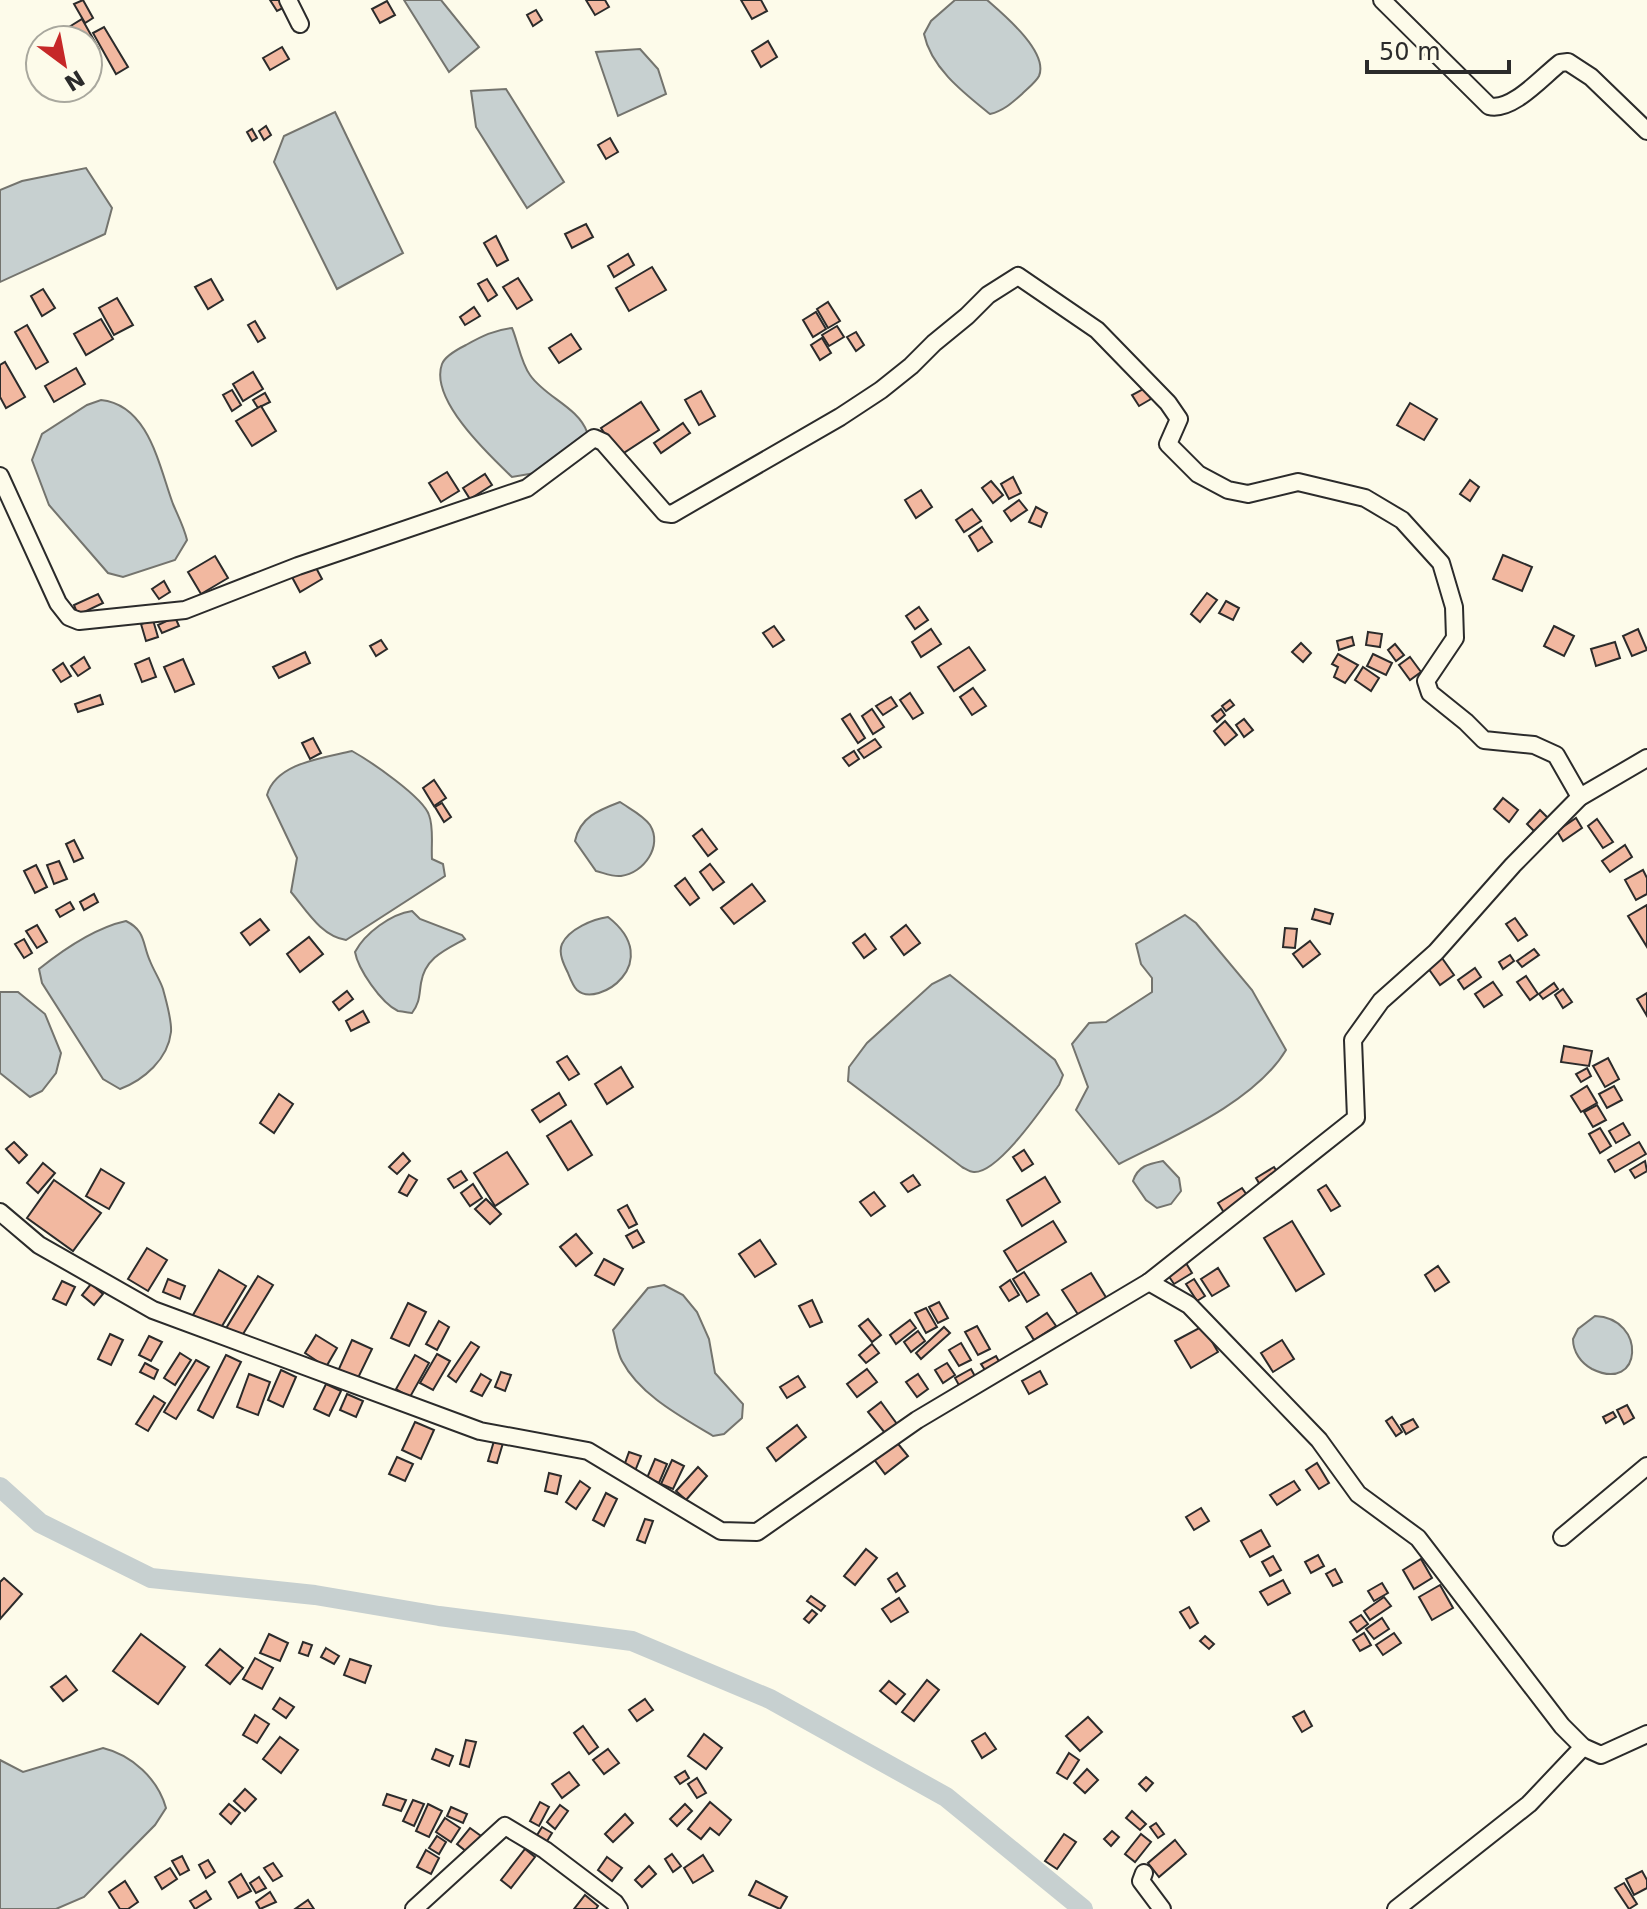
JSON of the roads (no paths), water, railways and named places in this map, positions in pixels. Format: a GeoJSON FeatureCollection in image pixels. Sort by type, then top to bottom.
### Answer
{"type":"FeatureCollection","features":[{"type":"Feature","properties":{"kind":"street"},"geometry":{"type":"LineString","coordinates":[[288,0],[300,24]]}},
{"type":"Feature","properties":{"kind":"street"},"geometry":{"type":"LineString","coordinates":[[1382,0],[1489,106],[1497,108],[1510,103],[1560,63],[1568,62],[1591,77],[1647,131]]}},
{"type":"Feature","properties":{"kind":"street"},"geometry":{"type":"LineString","coordinates":[[0,476],[58,603],[69,617],[79,621],[185,610],[298,566],[527,488],[594,438],[603,442],[665,513],[672,514],[881,390],[988,295],[1018,276],[1055,298],[1097,330],[1168,403],[1179,419],[1168,444],[1198,474],[1228,490],[1248,494],[1298,482],[1365,498],[1402,520],[1441,563],[1454,607],[1455,638],[1426,681],[1430,693],[1484,740],[1534,745],[1556,755],[1580,797]]}},
{"type":"Feature","properties":{"kind":"street"},"geometry":{"type":"LineString","coordinates":[[0,1212],[39,1245],[153,1310],[480,1431],[588,1451],[721,1531],[757,1532],[917,1420],[1149,1282],[1356,1118],[1353,1040],[1381,1001],[1436,952],[1513,865],[1580,797],[1647,758]]}},
{"type":"Feature","properties":{"kind":"street"},"geometry":{"type":"LineString","coordinates":[[1149,1282],[1189,1305],[1319,1440],[1358,1494],[1418,1538],[1562,1726],[1583,1747],[1601,1755],[1647,1734]]}},
{"type":"Feature","properties":{"kind":"street"},"geometry":{"type":"LineString","coordinates":[[1562,1537],[1647,1466]]}},
{"type":"Feature","properties":{"kind":"street"},"geometry":{"type":"LineString","coordinates":[[1396,1909],[1529,1804],[1583,1747]]}},
{"type":"Feature","properties":{"kind":"street"},"geometry":{"type":"LineString","coordinates":[[414,1909],[505,1826],[545,1850],[619,1909]]}},
{"type":"Feature","properties":{"kind":"street"},"geometry":{"type":"LineString","coordinates":[[1144,1873],[1141,1881],[1162,1909]]}},
{"type":"Feature","properties":{"kind":"waterway"},"geometry":{"type":"LineString","coordinates":[[0,1487],[40,1523],[151,1578],[315,1595],[439,1616],[632,1641],[770,1699],[946,1797],[1083,1909]]}}]}
